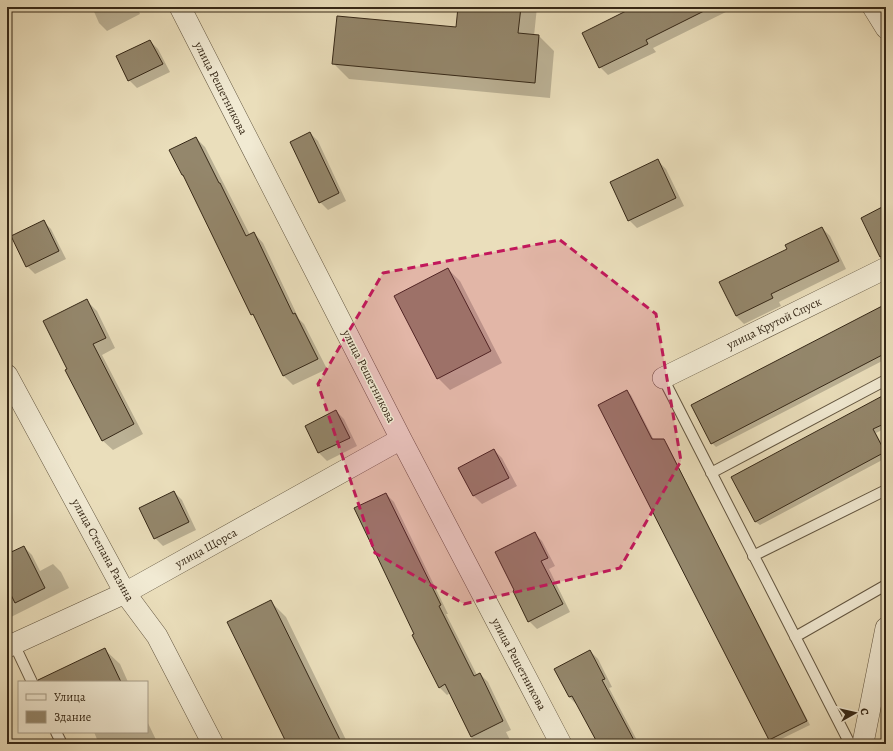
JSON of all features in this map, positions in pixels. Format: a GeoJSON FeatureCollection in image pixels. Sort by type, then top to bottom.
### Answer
{"type":"FeatureCollection","features":[{"type":"Feature","properties":{"kind":"street","name":"улица Решетникова"},"geometry":{"type":"LineString","coordinates":[[180,7],[401,438],[561,744]]}},
{"type":"Feature","properties":{"kind":"street"},"geometry":{"type":"LineString","coordinates":[[873,7],[886,28]]}},
{"type":"Feature","properties":{"kind":"street","name":"улица Крутой Спуск"},"geometry":{"type":"LineString","coordinates":[[663,378],[886,268]]}},
{"type":"Feature","properties":{"kind":"street","name":"улица Степана Разина"},"geometry":{"type":"LineString","coordinates":[[7,375],[125,593],[157,636],[213,744]]}},
{"type":"Feature","properties":{"kind":"street","name":"улица Щорса"},"geometry":{"type":"LineString","coordinates":[[10,645],[125,593],[401,438]]}},
{"type":"Feature","properties":{"kind":"street"},"geometry":{"type":"LineString","coordinates":[[860,744],[886,628]]}},
{"type":"Feature","properties":{"kind":"lane"},"geometry":{"type":"LineString","coordinates":[[663,378],[795,637],[860,744]]}},
{"type":"Feature","properties":{"kind":"lane"},"geometry":{"type":"LineString","coordinates":[[711,473],[886,380]]}},
{"type":"Feature","properties":{"kind":"lane"},"geometry":{"type":"LineString","coordinates":[[753,556],[886,490]]}},
{"type":"Feature","properties":{"kind":"lane"},"geometry":{"type":"LineString","coordinates":[[795,637],[886,585]]}},
{"type":"Feature","properties":{"kind":"lane"},"geometry":{"type":"LineString","coordinates":[[10,645],[31,681]]}},
{"type":"Feature","properties":{"kind":"lane"},"geometry":{"type":"LineString","coordinates":[[56,733],[62,744]]}},
{"type":"Feature","properties":{"kind":"highlighted area"},"geometry":{"type":"Polygon","coordinates":[[[560,240],[656,314],[681,461],[620,568],[464,604],[375,553],[318,384],[383,273],[560,240]]]}},
{"type":"Feature","properties":{"kind":"building"},"geometry":{"type":"Polygon","coordinates":[[[458,7],[521,7],[518,33],[539,35],[535,83],[332,64],[337,16],[456,27],[458,7]]]}},
{"type":"Feature","properties":{"kind":"building"},"geometry":{"type":"Polygon","coordinates":[[[634,7],[712,7],[646,40],[648,44],[599,68],[582,33],[634,7]]]}},
{"type":"Feature","properties":{"kind":"building"},"geometry":{"type":"Polygon","coordinates":[[[150,40],[163,64],[128,81],[116,56],[150,40]]]}},
{"type":"Feature","properties":{"kind":"building"},"geometry":{"type":"Polygon","coordinates":[[[310,132],[339,193],[319,203],[290,142],[310,132]]]}},
{"type":"Feature","properties":{"kind":"building"},"geometry":{"type":"Polygon","coordinates":[[[196,137],[246,236],[254,232],[293,314],[295,313],[318,359],[283,376],[253,314],[251,315],[183,175],[169,150],[196,137]]]}},
{"type":"Feature","properties":{"kind":"building"},"geometry":{"type":"Polygon","coordinates":[[[658,159],[676,198],[628,221],[610,182],[658,159]]]}},
{"type":"Feature","properties":{"kind":"building"},"geometry":{"type":"Polygon","coordinates":[[[886,205],[886,256],[880,257],[861,218],[886,205]]]}},
{"type":"Feature","properties":{"kind":"building"},"geometry":{"type":"Polygon","coordinates":[[[44,220],[59,251],[26,267],[11,236],[44,220]]]}},
{"type":"Feature","properties":{"kind":"building"},"geometry":{"type":"Polygon","coordinates":[[[822,227],[839,261],[771,294],[773,298],[736,316],[719,282],[787,249],[785,245],[822,227]]]}},
{"type":"Feature","properties":{"kind":"building"},"geometry":{"type":"Polygon","coordinates":[[[448,268],[491,351],[437,379],[394,296],[448,268]]]}},
{"type":"Feature","properties":{"kind":"building"},"geometry":{"type":"Polygon","coordinates":[[[87,299],[106,338],[93,344],[134,424],[102,441],[65,370],[67,369],[43,321],[87,299]]]}},
{"type":"Feature","properties":{"kind":"building"},"geometry":{"type":"Polygon","coordinates":[[[886,304],[886,353],[711,444],[691,405],[886,304]]]}},
{"type":"Feature","properties":{"kind":"building"},"geometry":{"type":"Polygon","coordinates":[[[627,390],[652,439],[664,439],[807,721],[769,740],[598,405],[627,390]]]}},
{"type":"Feature","properties":{"kind":"building"},"geometry":{"type":"Polygon","coordinates":[[[886,394],[886,423],[873,429],[885,452],[755,522],[731,477],[886,394]]]}},
{"type":"Feature","properties":{"kind":"building"},"geometry":{"type":"Polygon","coordinates":[[[336,410],[350,438],[318,453],[305,426],[336,410]]]}},
{"type":"Feature","properties":{"kind":"building"},"geometry":{"type":"Polygon","coordinates":[[[494,449],[509,478],[473,496],[458,468],[494,449]]]}},
{"type":"Feature","properties":{"kind":"building"},"geometry":{"type":"Polygon","coordinates":[[[174,491],[189,522],[154,539],[139,508],[174,491]]]}},
{"type":"Feature","properties":{"kind":"building"},"geometry":{"type":"Polygon","coordinates":[[[386,493],[441,605],[439,606],[474,676],[480,673],[503,721],[471,737],[445,684],[439,688],[412,635],[414,634],[354,508],[386,493]]]}},
{"type":"Feature","properties":{"kind":"building"},"geometry":{"type":"Polygon","coordinates":[[[535,532],[548,558],[541,561],[563,604],[528,622],[495,552],[535,532]]]}},
{"type":"Feature","properties":{"kind":"building"},"geometry":{"type":"Polygon","coordinates":[[[24,546],[45,588],[15,603],[7,587],[7,554],[24,546]]]}},
{"type":"Feature","properties":{"kind":"building"},"geometry":{"type":"Polygon","coordinates":[[[271,600],[342,744],[287,744],[227,622],[271,600]]]}},
{"type":"Feature","properties":{"kind":"building"},"geometry":{"type":"Polygon","coordinates":[[[105,648],[121,681],[38,681],[105,648]]]}},
{"type":"Feature","properties":{"kind":"building"},"geometry":{"type":"Polygon","coordinates":[[[590,650],[605,679],[602,680],[636,744],[598,744],[572,696],[569,697],[554,669],[590,650]]]}}]}
